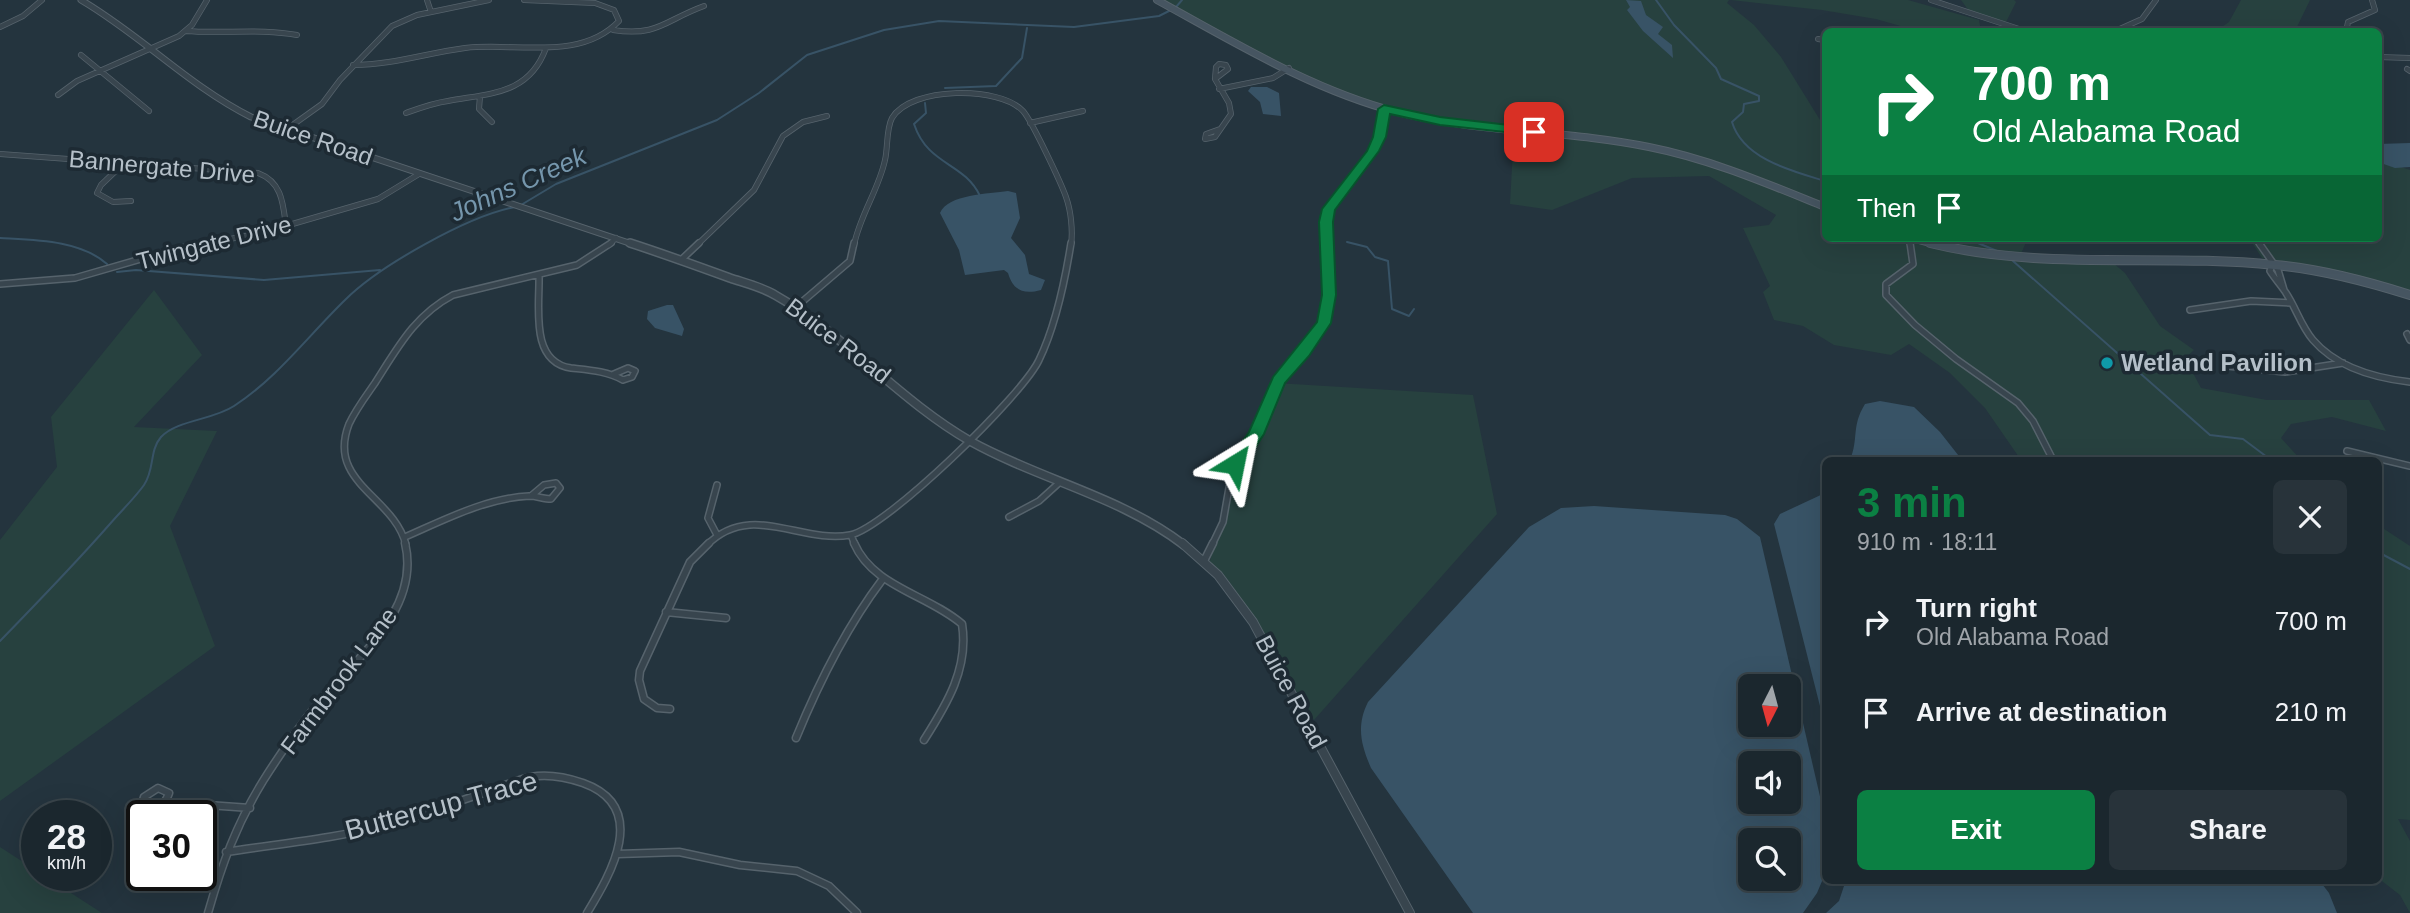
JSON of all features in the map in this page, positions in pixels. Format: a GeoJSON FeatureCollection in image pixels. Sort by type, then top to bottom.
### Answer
{"type":"FeatureCollection","features":[{"type":"Feature","properties":{"kind":"main road"},"geometry":{"type":"LineString","coordinates":[[1160,2],[1337,92],[1384,109],[1440,121],[1651,147],[1719,166],[1822,206]]}},
{"type":"Feature","properties":{"kind":"main road"},"geometry":{"type":"LineString","coordinates":[[1928,242],[1967,251],[2025,258],[2272,264],[2329,273],[2410,295]]}},
{"type":"Feature","properties":{"kind":"street"},"geometry":{"type":"LineString","coordinates":[[0,27],[23,16],[42,0]]}},
{"type":"Feature","properties":{"kind":"street","name":"Buice Road"},"geometry":{"type":"LineString","coordinates":[[81,0],[220,102],[251,117],[755,286],[796,307],[937,420],[971,441],[1143,517],[1181,541],[1204,561],[1234,594],[1253,622],[1410,913]]}},
{"type":"Feature","properties":{"kind":"street"},"geometry":{"type":"LineString","coordinates":[[58,95],[99,70],[179,36],[186,31],[207,0]]}},
{"type":"Feature","properties":{"kind":"street"},"geometry":{"type":"LineString","coordinates":[[427,0],[431,12]]}},
{"type":"Feature","properties":{"kind":"street"},"geometry":{"type":"LineString","coordinates":[[287,129],[322,104],[353,65],[393,26],[431,12],[489,0]]}},
{"type":"Feature","properties":{"kind":"street"},"geometry":{"type":"LineString","coordinates":[[524,0],[609,6],[619,17],[613,30]]}},
{"type":"Feature","properties":{"kind":"street"},"geometry":{"type":"LineString","coordinates":[[1931,0],[2016,28]]}},
{"type":"Feature","properties":{"kind":"street"},"geometry":{"type":"LineString","coordinates":[[2122,28],[2142,19],[2156,0]]}},
{"type":"Feature","properties":{"kind":"street"},"geometry":{"type":"LineString","coordinates":[[2347,28],[2348,22],[2375,10],[2372,0]]}},
{"type":"Feature","properties":{"kind":"street"},"geometry":{"type":"LineString","coordinates":[[353,65],[387,65],[477,47],[546,48],[593,39],[613,30],[655,32],[686,13],[704,6]]}},
{"type":"Feature","properties":{"kind":"street"},"geometry":{"type":"LineString","coordinates":[[186,31],[221,34],[277,31],[297,35]]}},
{"type":"Feature","properties":{"kind":"street"},"geometry":{"type":"LineString","coordinates":[[1818,39],[1822,40]]}},
{"type":"Feature","properties":{"kind":"street"},"geometry":{"type":"LineString","coordinates":[[406,113],[440,102],[504,91],[522,83],[541,62],[546,48]]}},
{"type":"Feature","properties":{"kind":"street"},"geometry":{"type":"LineString","coordinates":[[81,55],[149,111]]}},
{"type":"Feature","properties":{"kind":"street"},"geometry":{"type":"LineString","coordinates":[[2382,57],[2410,58]]}},
{"type":"Feature","properties":{"kind":"street"},"geometry":{"type":"LineString","coordinates":[[1219,89],[1272,78],[1289,68]]}},
{"type":"Feature","properties":{"kind":"street"},"geometry":{"type":"LineString","coordinates":[[1215,79],[1232,111],[1228,123],[1220,129]]}},
{"type":"Feature","properties":{"kind":"street"},"geometry":{"type":"LineString","coordinates":[[670,709],[657,708],[647,702],[639,680],[644,662],[690,562],[718,535],[756,524],[823,535],[851,535],[877,521],[971,441],[1010,402],[1039,361],[1050,332],[1068,263],[1072,235],[1067,199],[1030,122],[1019,106],[1000,97],[932,94],[904,105],[891,119],[885,162],[857,229],[850,261],[796,307]]}},
{"type":"Feature","properties":{"kind":"street"},"geometry":{"type":"LineString","coordinates":[[480,96],[479,109],[492,122]]}},
{"type":"Feature","properties":{"kind":"street"},"geometry":{"type":"LineString","coordinates":[[1204,561],[1223,522],[1232,471],[1256,434],[1279,380],[1304,352],[1324,323],[1329,295],[1326,222],[1329,209],[1373,151],[1379,137],[1384,109]]}},
{"type":"Feature","properties":{"kind":"street"},"geometry":{"type":"LineString","coordinates":[[1030,122],[1083,111]]}},
{"type":"Feature","properties":{"kind":"street"},"geometry":{"type":"LineString","coordinates":[[681,260],[754,190],[783,136],[803,122],[827,116]]}},
{"type":"Feature","properties":{"kind":"street","name":"Bannergate Drive"},"geometry":{"type":"LineString","coordinates":[[0,154],[266,175],[279,187],[286,226]]}},
{"type":"Feature","properties":{"kind":"street"},"geometry":{"type":"LineString","coordinates":[[124,163],[101,185],[97,193],[117,202],[131,201]]}},
{"type":"Feature","properties":{"kind":"street","name":"Twingate Drive"},"geometry":{"type":"LineString","coordinates":[[0,284],[75,278],[172,250],[286,226],[378,199],[419,174]]}},
{"type":"Feature","properties":{"kind":"street","name":"Farmbrook Lane"},"geometry":{"type":"LineString","coordinates":[[208,913],[226,852],[250,808],[307,718],[378,635],[396,608],[409,571],[409,553],[405,537],[396,521],[345,464],[343,442],[352,418],[412,325],[429,308],[464,292],[584,262],[616,238]]}},
{"type":"Feature","properties":{"kind":"street"},"geometry":{"type":"LineString","coordinates":[[1910,242],[1913,264],[1886,284],[1886,295],[1915,325],[1956,359],[2018,403],[2033,421],[2051,457]]}},
{"type":"Feature","properties":{"kind":"street"},"geometry":{"type":"LineString","coordinates":[[2258,242],[2272,264],[2270,271],[2311,338],[2343,363],[2379,377],[2410,382]]}},
{"type":"Feature","properties":{"kind":"street"},"geometry":{"type":"LineString","coordinates":[[539,275],[541,342],[546,355],[569,369],[614,374]]}},
{"type":"Feature","properties":{"kind":"street"},"geometry":{"type":"LineString","coordinates":[[2190,310],[2251,302],[2291,303]]}},
{"type":"Feature","properties":{"kind":"street"},"geometry":{"type":"LineString","coordinates":[[2227,366],[2269,373],[2308,373],[2343,363]]}},
{"type":"Feature","properties":{"kind":"street"},"geometry":{"type":"LineString","coordinates":[[2347,451],[2372,457]]}},
{"type":"Feature","properties":{"kind":"street"},"geometry":{"type":"LineString","coordinates":[[2382,459],[2410,466]]}},
{"type":"Feature","properties":{"kind":"street"},"geometry":{"type":"LineString","coordinates":[[1009,517],[1040,501],[1060,482]]}},
{"type":"Feature","properties":{"kind":"street"},"geometry":{"type":"LineString","coordinates":[[405,537],[468,512],[531,496],[548,483],[556,483],[560,488],[557,495],[549,500],[531,496]]}},
{"type":"Feature","properties":{"kind":"street"},"geometry":{"type":"LineString","coordinates":[[717,485],[708,519],[718,535]]}},
{"type":"Feature","properties":{"kind":"street"},"geometry":{"type":"LineString","coordinates":[[851,535],[860,560],[882,580],[908,590],[951,613],[962,625],[965,635],[963,663],[935,724],[924,740]]}},
{"type":"Feature","properties":{"kind":"street"},"geometry":{"type":"LineString","coordinates":[[796,738],[824,671],[858,611],[882,580]]}},
{"type":"Feature","properties":{"kind":"street"},"geometry":{"type":"LineString","coordinates":[[666,612],[726,618]]}},
{"type":"Feature","properties":{"kind":"street","name":"Buttercup Trace"},"geometry":{"type":"LineString","coordinates":[[226,852],[382,826],[532,777],[548,776],[584,782],[598,788],[611,800],[619,816],[621,833],[618,854],[609,878],[587,913]]}},
{"type":"Feature","properties":{"kind":"street"},"geometry":{"type":"LineString","coordinates":[[158,788],[169,793],[166,802],[156,810],[148,812],[141,808],[141,803],[148,793],[158,788]]}},
{"type":"Feature","properties":{"kind":"street"},"geometry":{"type":"LineString","coordinates":[[217,806],[250,808]]}},
{"type":"Feature","properties":{"kind":"street"},"geometry":{"type":"LineString","coordinates":[[618,854],[679,852],[740,865],[797,871],[829,886],[857,913]]}},
{"type":"Feature","properties":{"kind":"green space"},"geometry":{"type":"Polygon","coordinates":[[[1161,0],[1729,0],[1727,3],[1754,25],[1781,57],[1822,123],[1822,242],[2026,242],[2019,258],[2113,263],[2125,273],[2160,326],[2194,350],[2185,358],[2201,388],[2267,400],[2369,400],[2386,431],[2332,417],[2291,424],[2281,438],[2298,457],[2019,457],[1985,408],[1950,373],[1909,344],[1891,355],[1834,345],[1803,326],[1774,320],[1763,292],[1770,286],[1743,228],[1769,225],[1776,215],[1709,176],[1632,178],[1552,210],[1510,204],[1514,131],[1366,103],[1322,86],[1229,39],[1161,0]]]}},
{"type":"Feature","properties":{"kind":"green space"},"geometry":{"type":"Polygon","coordinates":[[[1731,0],[1908,0],[1979,20],[1980,28],[1908,28],[1876,19],[1731,0]]]}},
{"type":"Feature","properties":{"kind":"green space"},"geometry":{"type":"Polygon","coordinates":[[[1961,0],[2016,2],[2006,22],[1969,11],[1961,0]]]}},
{"type":"Feature","properties":{"kind":"green space"},"geometry":{"type":"Polygon","coordinates":[[[2241,0],[2310,0],[2296,28],[2220,28],[2229,22],[2241,0]]]}},
{"type":"Feature","properties":{"kind":"green space"},"geometry":{"type":"Polygon","coordinates":[[[2382,160],[2410,170],[2410,298],[2323,268],[2262,258],[2252,242],[2382,242],[2382,160]]]}},
{"type":"Feature","properties":{"kind":"green space"},"geometry":{"type":"Polygon","coordinates":[[[154,290],[202,355],[134,427],[217,431],[170,526],[215,646],[0,801],[0,540],[57,467],[51,417],[154,290]]]}},
{"type":"Feature","properties":{"kind":"green space"},"geometry":{"type":"Polygon","coordinates":[[[1276,383],[1473,395],[1497,514],[1314,720],[1226,581],[1209,564],[1222,522],[1231,466],[1261,425],[1276,383]]]}},
{"type":"Feature","properties":{"kind":"green space"},"geometry":{"type":"Polygon","coordinates":[[[2382,528],[2410,546],[2410,820],[2398,819],[2410,841],[2410,913],[2400,895],[2382,881],[2382,528]]]}},
{"type":"Feature","properties":{"kind":"green space"},"geometry":{"type":"Polygon","coordinates":[[[0,847],[21,861],[21,891],[68,891],[102,913],[0,913],[0,847]]]}},
{"type":"Feature","properties":{"kind":"water"},"geometry":{"type":"Polygon","coordinates":[[[1626,0],[1641,1],[1646,15],[1663,27],[1658,34],[1672,45],[1673,58],[1643,31],[1627,10],[1630,7],[1626,0]]]}},
{"type":"Feature","properties":{"kind":"water"},"geometry":{"type":"Polygon","coordinates":[[[1251,87],[1267,87],[1279,93],[1281,116],[1263,114],[1260,102],[1248,91],[1251,87]]]}},
{"type":"Feature","properties":{"kind":"water"},"geometry":{"type":"Polygon","coordinates":[[[2410,143],[2410,167],[2395,168],[2382,163],[2382,144],[2410,143]]]}},
{"type":"Feature","properties":{"kind":"water"},"geometry":{"type":"Polygon","coordinates":[[[1008,191],[1016,193],[1020,218],[1011,238],[1025,255],[1029,274],[1045,280],[1041,290],[1020,290],[1004,270],[965,275],[959,250],[940,213],[944,207],[960,198],[1008,191]]]}},
{"type":"Feature","properties":{"kind":"water"},"geometry":{"type":"Polygon","coordinates":[[[673,305],[684,329],[682,336],[655,328],[647,319],[648,311],[673,305]]]}},
{"type":"Feature","properties":{"kind":"water"},"geometry":{"type":"Polygon","coordinates":[[[1880,401],[1914,407],[1940,432],[1960,457],[1851,457],[1856,426],[1865,404],[1880,401]]]}},
{"type":"Feature","properties":{"kind":"water"},"geometry":{"type":"Polygon","coordinates":[[[1822,494],[1822,714],[1774,524],[1780,514],[1822,494]]]}},
{"type":"Feature","properties":{"kind":"water"},"geometry":{"type":"Polygon","coordinates":[[[1594,506],[1725,515],[1737,519],[1760,537],[1792,674],[1738,674],[1738,737],[1801,737],[1801,714],[1822,805],[1822,881],[1803,913],[1473,913],[1371,768],[1361,735],[1362,719],[1368,702],[1529,527],[1561,508],[1594,506]]]}},
{"type":"Feature","properties":{"kind":"water"},"geometry":{"type":"Polygon","coordinates":[[[1845,884],[2322,884],[2337,913],[1826,913],[1839,901],[1845,884]]]}},
{"type":"Feature","properties":{"kind":"waterway","name":"Johns Creek"},"geometry":{"type":"LineString","coordinates":[[1176,7],[1182,0]]}},
{"type":"Feature","properties":{"kind":"waterway"},"geometry":{"type":"LineString","coordinates":[[1656,0],[1674,25],[1716,68],[1721,79],[1759,96],[1759,101],[1744,104],[1743,112],[1732,122],[1747,145],[1770,162],[1822,180]]}},
{"type":"Feature","properties":{"kind":"waterway","name":"Johns Creek"},"geometry":{"type":"LineString","coordinates":[[521,205],[556,184],[717,120],[759,93],[807,55],[884,30],[939,21],[1074,27],[1159,16],[1171,10]]}},
{"type":"Feature","properties":{"kind":"waterway"},"geometry":{"type":"LineString","coordinates":[[945,88],[996,86],[1022,58],[1027,28]]}},
{"type":"Feature","properties":{"kind":"waterway"},"geometry":{"type":"LineString","coordinates":[[925,103],[926,113],[914,124],[920,138],[937,156],[965,176],[980,196]]}},
{"type":"Feature","properties":{"kind":"waterway","name":"Johns Creek"},"geometry":{"type":"LineString","coordinates":[[0,641],[140,490],[150,473],[157,442],[168,431],[225,411],[250,395],[278,370],[345,300],[379,272],[450,231],[515,207]]}},
{"type":"Feature","properties":{"kind":"waterway"},"geometry":{"type":"LineString","coordinates":[[0,238],[71,246],[84,250],[107,264]]}},
{"type":"Feature","properties":{"kind":"waterway"},"geometry":{"type":"LineString","coordinates":[[1347,242],[1367,247],[1375,257],[1388,261],[1392,309],[1409,316],[1414,309]]}},
{"type":"Feature","properties":{"kind":"waterway"},"geometry":{"type":"LineString","coordinates":[[1976,242],[1997,251]]}},
{"type":"Feature","properties":{"kind":"waterway"},"geometry":{"type":"LineString","coordinates":[[2013,261],[2210,435],[2243,439],[2267,457]]}},
{"type":"Feature","properties":{"kind":"waterway"},"geometry":{"type":"LineString","coordinates":[[117,272],[136,270],[264,280],[380,270]]}},
{"type":"Feature","properties":{"kind":"waterway"},"geometry":{"type":"LineString","coordinates":[[2382,554],[2410,569]]}},
{"type":"Feature","properties":{"kind":"place","name":"Wetland Pavilion"},"geometry":{"type":"Point","coordinates":[2107,363]}},
{"type":"Feature","properties":{"kind":"route"},"geometry":{"type":"LineString","coordinates":[[1235,464],[1265,417],[1279,380],[1304,352],[1324,323],[1330,282],[1327,216],[1335,199],[1373,151],[1379,137],[1384,109],[1440,121],[1534,132]]}}]}
